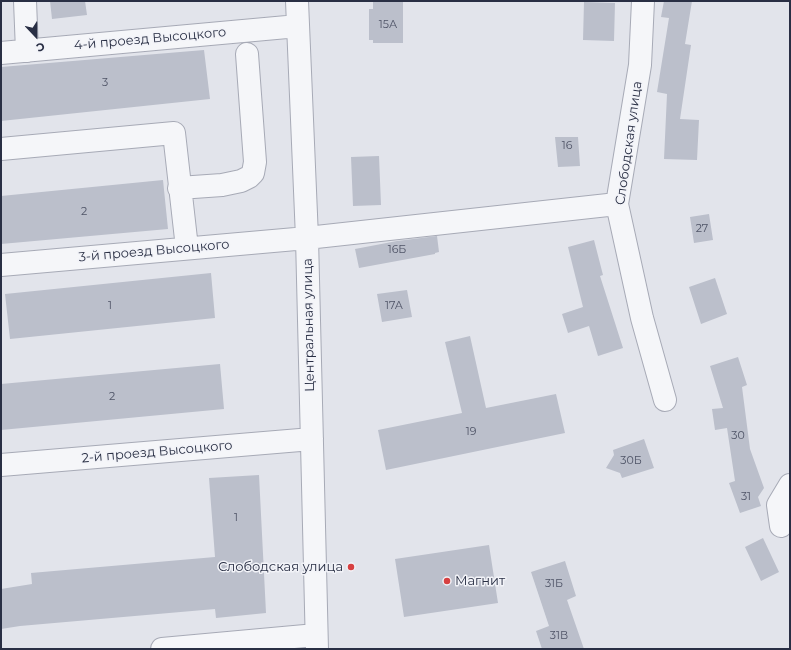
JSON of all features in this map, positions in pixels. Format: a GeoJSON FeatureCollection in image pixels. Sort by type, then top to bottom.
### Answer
{"type":"FeatureCollection","features":[{"type":"Feature","properties":{"kind":"street"},"geometry":{"type":"LineString","coordinates":[[25,1],[27,51]]}},
{"type":"Feature","properties":{"kind":"street","name":"Центральная улица"},"geometry":{"type":"LineString","coordinates":[[297,1],[307,238],[317,642]]}},
{"type":"Feature","properties":{"kind":"street","name":"Слободская улица"},"geometry":{"type":"LineString","coordinates":[[643,1],[640,65],[617,204],[642,318],[665,400]]}},
{"type":"Feature","properties":{"kind":"street","name":"4-й проезд Высоцкого"},"geometry":{"type":"LineString","coordinates":[[1,53],[298,26]]}},
{"type":"Feature","properties":{"kind":"street"},"geometry":{"type":"LineString","coordinates":[[179,188],[222,185],[241,181],[253,173],[255,162],[246,54]]}},
{"type":"Feature","properties":{"kind":"street"},"geometry":{"type":"LineString","coordinates":[[1,149],[174,133],[179,188],[187,248]]}},
{"type":"Feature","properties":{"kind":"street","name":"3-й проезд Высоцкого"},"geometry":{"type":"LineString","coordinates":[[1,265],[307,238],[617,204]]}},
{"type":"Feature","properties":{"kind":"street","name":"2-й проезд Высоцкого"},"geometry":{"type":"LineString","coordinates":[[1,465],[312,439]]}},
{"type":"Feature","properties":{"kind":"street"},"geometry":{"type":"LineString","coordinates":[[781,526],[778,506],[790,485]]}},
{"type":"Feature","properties":{"kind":"street"},"geometry":{"type":"LineString","coordinates":[[162,649],[317,642]]}},
{"type":"Feature","properties":{"kind":"building"},"geometry":{"type":"Polygon","coordinates":[[[50,1],[85,1],[87,15],[52,19],[50,1]]]}},
{"type":"Feature","properties":{"kind":"building"},"geometry":{"type":"Polygon","coordinates":[[[373,1],[403,1],[403,43],[373,43],[373,40],[369,40],[369,9],[373,9],[373,1]]]}},
{"type":"Feature","properties":{"kind":"building"},"geometry":{"type":"Polygon","coordinates":[[[664,1],[692,1],[685,44],[691,45],[680,119],[699,120],[697,160],[664,159],[667,94],[657,92],[669,18],[661,17],[664,1]]]}},
{"type":"Feature","properties":{"kind":"building"},"geometry":{"type":"Polygon","coordinates":[[[584,2],[615,3],[614,41],[583,40],[584,2]]]}},
{"type":"Feature","properties":{"kind":"building"},"geometry":{"type":"Polygon","coordinates":[[[204,50],[210,99],[1,121],[1,67],[204,50]]]}},
{"type":"Feature","properties":{"kind":"building"},"geometry":{"type":"Polygon","coordinates":[[[555,137],[578,137],[580,166],[558,167],[555,137]]]}},
{"type":"Feature","properties":{"kind":"building"},"geometry":{"type":"Polygon","coordinates":[[[379,156],[381,205],[353,206],[351,157],[379,156]]]}},
{"type":"Feature","properties":{"kind":"building"},"geometry":{"type":"Polygon","coordinates":[[[163,180],[168,229],[1,244],[1,196],[163,180]]]}},
{"type":"Feature","properties":{"kind":"building"},"geometry":{"type":"Polygon","coordinates":[[[709,214],[713,240],[694,243],[690,217],[709,214]]]}},
{"type":"Feature","properties":{"kind":"building"},"geometry":{"type":"Polygon","coordinates":[[[437,236],[439,252],[435,254],[359,268],[355,249],[397,241],[437,236]]]}},
{"type":"Feature","properties":{"kind":"building"},"geometry":{"type":"Polygon","coordinates":[[[594,240],[603,275],[600,276],[623,348],[598,356],[589,326],[568,333],[562,314],[583,307],[568,247],[594,240]]]}},
{"type":"Feature","properties":{"kind":"building"},"geometry":{"type":"Polygon","coordinates":[[[211,273],[215,318],[10,339],[5,294],[211,273]]]}},
{"type":"Feature","properties":{"kind":"building"},"geometry":{"type":"Polygon","coordinates":[[[715,278],[727,314],[701,324],[689,287],[715,278]]]}},
{"type":"Feature","properties":{"kind":"building"},"geometry":{"type":"Polygon","coordinates":[[[407,290],[412,317],[382,322],[377,294],[407,290]]]}},
{"type":"Feature","properties":{"kind":"building"},"geometry":{"type":"Polygon","coordinates":[[[470,336],[486,408],[556,394],[565,433],[386,470],[378,430],[462,413],[445,342],[470,336]]]}},
{"type":"Feature","properties":{"kind":"building"},"geometry":{"type":"Polygon","coordinates":[[[738,357],[747,385],[742,387],[750,449],[764,488],[758,497],[761,506],[740,513],[729,483],[735,481],[727,428],[715,430],[712,409],[723,408],[710,366],[738,357]]]}},
{"type":"Feature","properties":{"kind":"building"},"geometry":{"type":"Polygon","coordinates":[[[220,364],[224,409],[1,430],[1,384],[220,364]]]}},
{"type":"Feature","properties":{"kind":"building"},"geometry":{"type":"Polygon","coordinates":[[[644,439],[654,468],[622,478],[620,473],[606,468],[614,455],[613,450],[644,439]]]}},
{"type":"Feature","properties":{"kind":"building"},"geometry":{"type":"Polygon","coordinates":[[[259,475],[266,613],[216,618],[215,609],[20,626],[1,629],[1,589],[32,584],[31,573],[215,557],[209,478],[259,475]]]}},
{"type":"Feature","properties":{"kind":"building"},"geometry":{"type":"Polygon","coordinates":[[[763,538],[779,572],[761,581],[745,547],[763,538]]]}},
{"type":"Feature","properties":{"kind":"building","name":"Магнит"},"geometry":{"type":"Polygon","coordinates":[[[489,545],[498,603],[404,617],[395,559],[489,545]]]}},
{"type":"Feature","properties":{"kind":"building"},"geometry":{"type":"Polygon","coordinates":[[[565,561],[576,596],[567,600],[584,649],[542,649],[536,631],[549,626],[531,572],[565,561]]]}},
{"type":"Feature","properties":{"kind":"place","name":"Слободская улица"},"geometry":{"type":"Point","coordinates":[351,567]}},
{"type":"Feature","properties":{"kind":"place","name":"Магнит"},"geometry":{"type":"Point","coordinates":[447,581]}}]}
